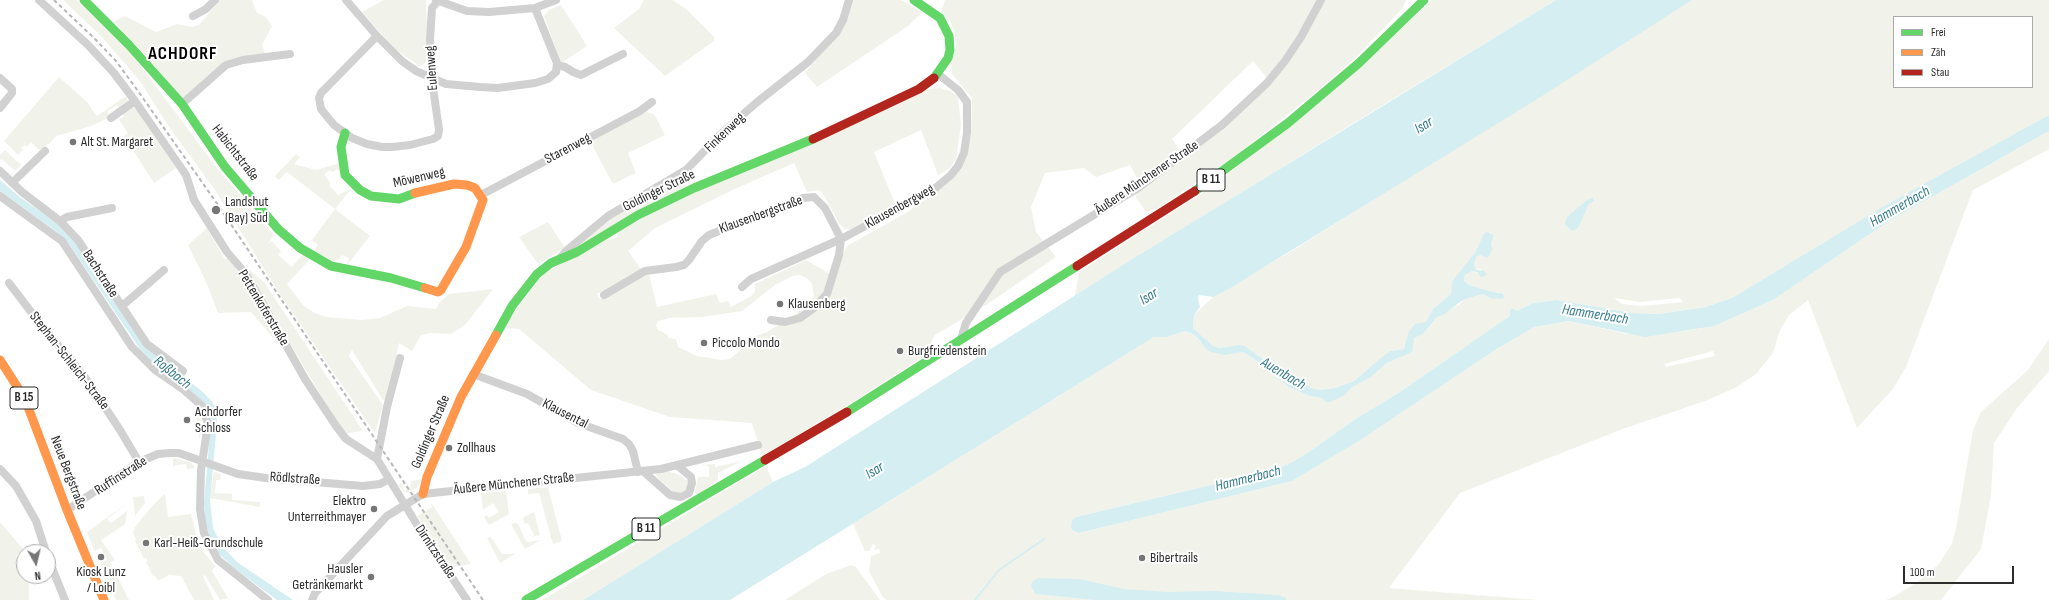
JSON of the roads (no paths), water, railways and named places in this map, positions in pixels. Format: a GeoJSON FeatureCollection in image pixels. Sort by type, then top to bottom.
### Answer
{"type":"FeatureCollection","features":[{"type":"Feature","properties":{"kind":"street","name":"Pettenkoferstraße"},"geometry":{"type":"LineString","coordinates":[[39,0],[88,44],[114,73],[135,101],[186,175],[194,200],[227,252],[246,274],[305,378],[336,426],[346,439],[377,459],[404,505]]}},
{"type":"Feature","properties":{"kind":"street","name":"Habichtstraße"},"geometry":{"type":"LineString","coordinates":[[84,0],[129,45],[182,104],[225,167],[278,229],[300,248],[331,266],[391,278],[438,292],[441,290],[466,247],[482,205],[483,200],[481,195]]}},
{"type":"Feature","properties":{"kind":"street"},"geometry":{"type":"LineString","coordinates":[[193,16],[206,9],[215,0]]}},
{"type":"Feature","properties":{"kind":"street"},"geometry":{"type":"LineString","coordinates":[[346,0],[402,62],[432,80],[462,86],[504,87],[534,83],[548,79],[556,72],[557,65],[535,8]]}},
{"type":"Feature","properties":{"kind":"street"},"geometry":{"type":"LineString","coordinates":[[437,1],[467,11],[489,12],[535,8],[556,0]]}},
{"type":"Feature","properties":{"kind":"street","name":"Finkenweg"},"geometry":{"type":"LineString","coordinates":[[560,259],[566,251],[608,216],[686,170],[745,113],[808,62],[840,27],[846,13],[849,0]]}},
{"type":"Feature","properties":{"kind":"street","name":"Goldinger Straße"},"geometry":{"type":"LineString","coordinates":[[423,494],[427,477],[461,397],[473,374],[527,285],[537,274],[560,259],[577,252],[638,215],[701,185],[760,162],[829,132],[919,89],[938,74],[950,54],[947,31],[940,18],[914,0]]}},
{"type":"Feature","properties":{"kind":"street","name":"Äußere Münchener Straße"},"geometry":{"type":"LineString","coordinates":[[961,339],[966,323],[1000,272],[1138,188],[1222,125],[1267,83],[1285,61],[1301,37],[1321,0]]}},
{"type":"Feature","properties":{"kind":"street","name":"B 11"},"geometry":{"type":"LineString","coordinates":[[526,600],[794,444],[1210,181],[1288,123],[1358,63],[1424,0]]}},
{"type":"Feature","properties":{"kind":"street","name":"Eulenweg"},"geometry":{"type":"LineString","coordinates":[[345,133],[367,144],[382,147],[410,145],[433,139],[438,136],[439,130],[432,80],[430,40],[432,12],[437,1]]}},
{"type":"Feature","properties":{"kind":"street"},"geometry":{"type":"LineString","coordinates":[[345,133],[329,120],[319,104],[321,93],[331,81],[377,36]]}},
{"type":"Feature","properties":{"kind":"street"},"geometry":{"type":"LineString","coordinates":[[182,104],[226,65],[244,60],[290,54]]}},
{"type":"Feature","properties":{"kind":"street"},"geometry":{"type":"LineString","coordinates":[[557,65],[565,66],[573,72],[581,74],[623,54]]}},
{"type":"Feature","properties":{"kind":"street","name":"Klausenbergweg"},"geometry":{"type":"LineString","coordinates":[[742,287],[751,279],[841,239],[933,190],[951,175],[958,166],[964,153],[966,140],[967,102],[958,90],[938,74]]}},
{"type":"Feature","properties":{"kind":"street"},"geometry":{"type":"LineString","coordinates":[[0,78],[12,88],[12,94],[0,108]]}},
{"type":"Feature","properties":{"kind":"street"},"geometry":{"type":"LineString","coordinates":[[111,118],[135,101]]}},
{"type":"Feature","properties":{"kind":"street","name":"Starenweg"},"geometry":{"type":"LineString","coordinates":[[481,195],[633,115],[652,102]]}},
{"type":"Feature","properties":{"kind":"street","name":"Möwenweg"},"geometry":{"type":"LineString","coordinates":[[345,133],[341,147],[345,174],[360,190],[371,196],[399,199],[421,190],[454,184],[467,185],[475,188],[481,195]]}},
{"type":"Feature","properties":{"kind":"street"},"geometry":{"type":"LineString","coordinates":[[12,182],[45,151]]}},
{"type":"Feature","properties":{"kind":"street","name":"Bachstraße"},"geometry":{"type":"LineString","coordinates":[[0,171],[22,192],[60,222],[78,240],[147,344],[183,371],[178,379]]}},
{"type":"Feature","properties":{"kind":"street","name":"Bachstraße"},"geometry":{"type":"LineString","coordinates":[[0,196],[62,242],[132,347],[155,370],[178,379],[205,410],[208,424],[208,464],[200,509],[204,533],[211,550],[218,560],[268,600]]}},
{"type":"Feature","properties":{"kind":"street","name":"Klausenbergstraße"},"geometry":{"type":"LineString","coordinates":[[604,295],[645,271],[676,267],[684,264],[689,260],[702,241],[709,235],[803,198],[814,197],[819,201],[841,239]]}},
{"type":"Feature","properties":{"kind":"street"},"geometry":{"type":"LineString","coordinates":[[60,222],[67,217],[112,208]]}},
{"type":"Feature","properties":{"kind":"street"},"geometry":{"type":"LineString","coordinates":[[770,320],[785,322],[800,318],[814,308],[827,294],[839,255],[841,239]]}},
{"type":"Feature","properties":{"kind":"street"},"geometry":{"type":"LineString","coordinates":[[122,306],[152,278],[164,270]]}},
{"type":"Feature","properties":{"kind":"street","name":"Stephan-Schleich-Straße"},"geometry":{"type":"LineString","coordinates":[[9,283],[34,317],[87,380],[139,462]]}},
{"type":"Feature","properties":{"kind":"street"},"geometry":{"type":"LineString","coordinates":[[377,459],[386,414],[400,358]]}},
{"type":"Feature","properties":{"kind":"street","name":"Neue Bergstraße"},"geometry":{"type":"LineString","coordinates":[[0,360],[24,398],[67,510],[104,600]]}},
{"type":"Feature","properties":{"kind":"street","name":"Klausental"},"geometry":{"type":"LineString","coordinates":[[473,374],[527,394],[578,423],[623,439],[629,444],[633,451],[641,472]]}},
{"type":"Feature","properties":{"kind":"street","name":"Äußere Münchener Straße"},"geometry":{"type":"LineString","coordinates":[[312,600],[316,593],[387,516],[423,494],[641,472],[678,466],[758,445]]}},
{"type":"Feature","properties":{"kind":"street","name":"Ruffinstraße"},"geometry":{"type":"LineString","coordinates":[[67,510],[139,462],[158,454],[170,452],[179,453],[208,464]]}},
{"type":"Feature","properties":{"kind":"street","name":"Rödlstraße"},"geometry":{"type":"LineString","coordinates":[[208,464],[238,474],[266,478],[363,486],[380,484],[390,479]]}},
{"type":"Feature","properties":{"kind":"street"},"geometry":{"type":"LineString","coordinates":[[641,472],[670,495],[681,497],[689,493],[692,483],[691,477],[678,466]]}},
{"type":"Feature","properties":{"kind":"street"},"geometry":{"type":"LineString","coordinates":[[0,469],[16,486],[32,516],[43,544]]}},
{"type":"Feature","properties":{"kind":"street","name":"Dirnitzstraße"},"geometry":{"type":"LineString","coordinates":[[404,505],[467,600]]}},
{"type":"Feature","properties":{"kind":"street"},"geometry":{"type":"LineString","coordinates":[[56,578],[65,600]]}},
{"type":"Feature","properties":{"kind":"water"},"geometry":{"type":"Polygon","coordinates":[[[1556,0],[1692,0],[1539,98],[1232,287],[1213,297],[1199,295],[1198,298],[1200,307],[1194,315],[1193,328],[1212,345],[1219,348],[1239,345],[1245,346],[1279,371],[1304,382],[1311,388],[1320,390],[1335,388],[1354,381],[1390,351],[1404,349],[1408,333],[1415,324],[1426,322],[1433,309],[1451,294],[1452,282],[1476,251],[1483,235],[1487,232],[1494,235],[1491,245],[1493,248],[1487,258],[1480,255],[1476,257],[1474,265],[1476,270],[1484,271],[1487,275],[1481,277],[1477,272],[1472,271],[1465,275],[1464,280],[1469,285],[1502,293],[1504,296],[1503,299],[1490,298],[1483,294],[1463,300],[1443,315],[1437,317],[1423,334],[1414,338],[1412,352],[1387,363],[1371,377],[1351,388],[1345,395],[1330,402],[1326,402],[1322,398],[1310,396],[1290,388],[1253,358],[1243,352],[1225,355],[1211,352],[1205,348],[1198,338],[1185,331],[1167,337],[1154,337],[730,600],[583,600],[773,482],[805,467],[1131,260],[1556,0]]]}},
{"type":"Feature","properties":{"kind":"water"},"geometry":{"type":"Polygon","coordinates":[[[2049,115],[2049,131],[1889,221],[1773,300],[1714,326],[1645,337],[1569,321],[1534,327],[1492,352],[1359,441],[1292,481],[1079,533],[1072,530],[1072,521],[1076,517],[1232,480],[1287,465],[1306,454],[1357,418],[1397,394],[1510,316],[1510,310],[1512,308],[1517,311],[1533,303],[1557,300],[1632,313],[1658,314],[1706,307],[1734,297],[1886,205],[2049,115]]]}},
{"type":"Feature","properties":{"kind":"water","name":"Roßbach"},"geometry":{"type":"Polygon","coordinates":[[[0,180],[21,198],[61,225],[73,237],[132,326],[169,365],[204,393],[213,403],[216,410],[217,423],[210,500],[213,528],[222,546],[237,562],[293,600],[277,600],[234,568],[219,554],[209,535],[205,520],[204,504],[211,421],[207,406],[187,387],[155,365],[140,349],[69,244],[57,232],[0,191],[0,180]]]}},
{"type":"Feature","properties":{"kind":"water"},"geometry":{"type":"Polygon","coordinates":[[[1593,198],[1594,201],[1589,204],[1578,228],[1572,231],[1565,224],[1567,217],[1587,200],[1593,198]]]}},
{"type":"Feature","properties":{"kind":"water"},"geometry":{"type":"Polygon","coordinates":[[[1038,578],[1079,579],[1124,589],[1168,592],[1214,591],[1279,595],[1286,598],[1286,600],[1096,600],[1036,594],[1031,587],[1032,582],[1038,578]]]}},
{"type":"Feature","properties":{"kind":"waterway","name":"Hammerbach"},"geometry":{"type":"LineString","coordinates":[[975,600],[999,570],[1044,539]]}},
{"type":"Feature","properties":{"kind":"railway"},"geometry":{"type":"LineString","coordinates":[[54,0],[116,61],[138,91],[218,205],[483,600]]}},
{"type":"Feature","properties":{"kind":"place","name":"Alt St. Margaret"},"geometry":{"type":"Point","coordinates":[73,142]}},
{"type":"Feature","properties":{"kind":"place","name":"Landshut (Bay) Süd"},"geometry":{"type":"Point","coordinates":[216,210]}},
{"type":"Feature","properties":{"kind":"place","name":"Klausenberg"},"geometry":{"type":"Point","coordinates":[780,304]}},
{"type":"Feature","properties":{"kind":"place","name":"Piccolo Mondo"},"geometry":{"type":"Point","coordinates":[704,343]}},
{"type":"Feature","properties":{"kind":"place","name":"Burgfriedenstein"},"geometry":{"type":"Point","coordinates":[900,351]}},
{"type":"Feature","properties":{"kind":"place","name":"Achdorfer Schloss"},"geometry":{"type":"Point","coordinates":[187,420]}},
{"type":"Feature","properties":{"kind":"place","name":"Zollhaus"},"geometry":{"type":"Point","coordinates":[449,448]}},
{"type":"Feature","properties":{"kind":"place","name":"Elektro Unterreithmayer"},"geometry":{"type":"Point","coordinates":[374,509]}},
{"type":"Feature","properties":{"kind":"place","name":"Karl-Heiß-Grundschule"},"geometry":{"type":"Point","coordinates":[146,543]}},
{"type":"Feature","properties":{"kind":"place","name":"Kiosk Lunz / Loibl"},"geometry":{"type":"Point","coordinates":[101,557]}},
{"type":"Feature","properties":{"kind":"place","name":"Bibertrails"},"geometry":{"type":"Point","coordinates":[1142,558]}},
{"type":"Feature","properties":{"kind":"place","name":"Hausler Getränkemarkt"},"geometry":{"type":"Point","coordinates":[371,577]}},
{"type":"Feature","properties":{"kind":"district","name":"ACHDORF"},"geometry":{"type":"Point","coordinates":[183,54]}},
{"type":"Feature","properties":{"kind":"water label","name":"Isar"},"geometry":{"type":"Point","coordinates":[1424,126]}},
{"type":"Feature","properties":{"kind":"water label","name":"Isar"},"geometry":{"type":"Point","coordinates":[1149,297]}},
{"type":"Feature","properties":{"kind":"water label","name":"Auenbach"},"geometry":{"type":"Point","coordinates":[1283,374]}},
{"type":"Feature","properties":{"kind":"water label","name":"Isar"},"geometry":{"type":"Point","coordinates":[875,471]}}]}
